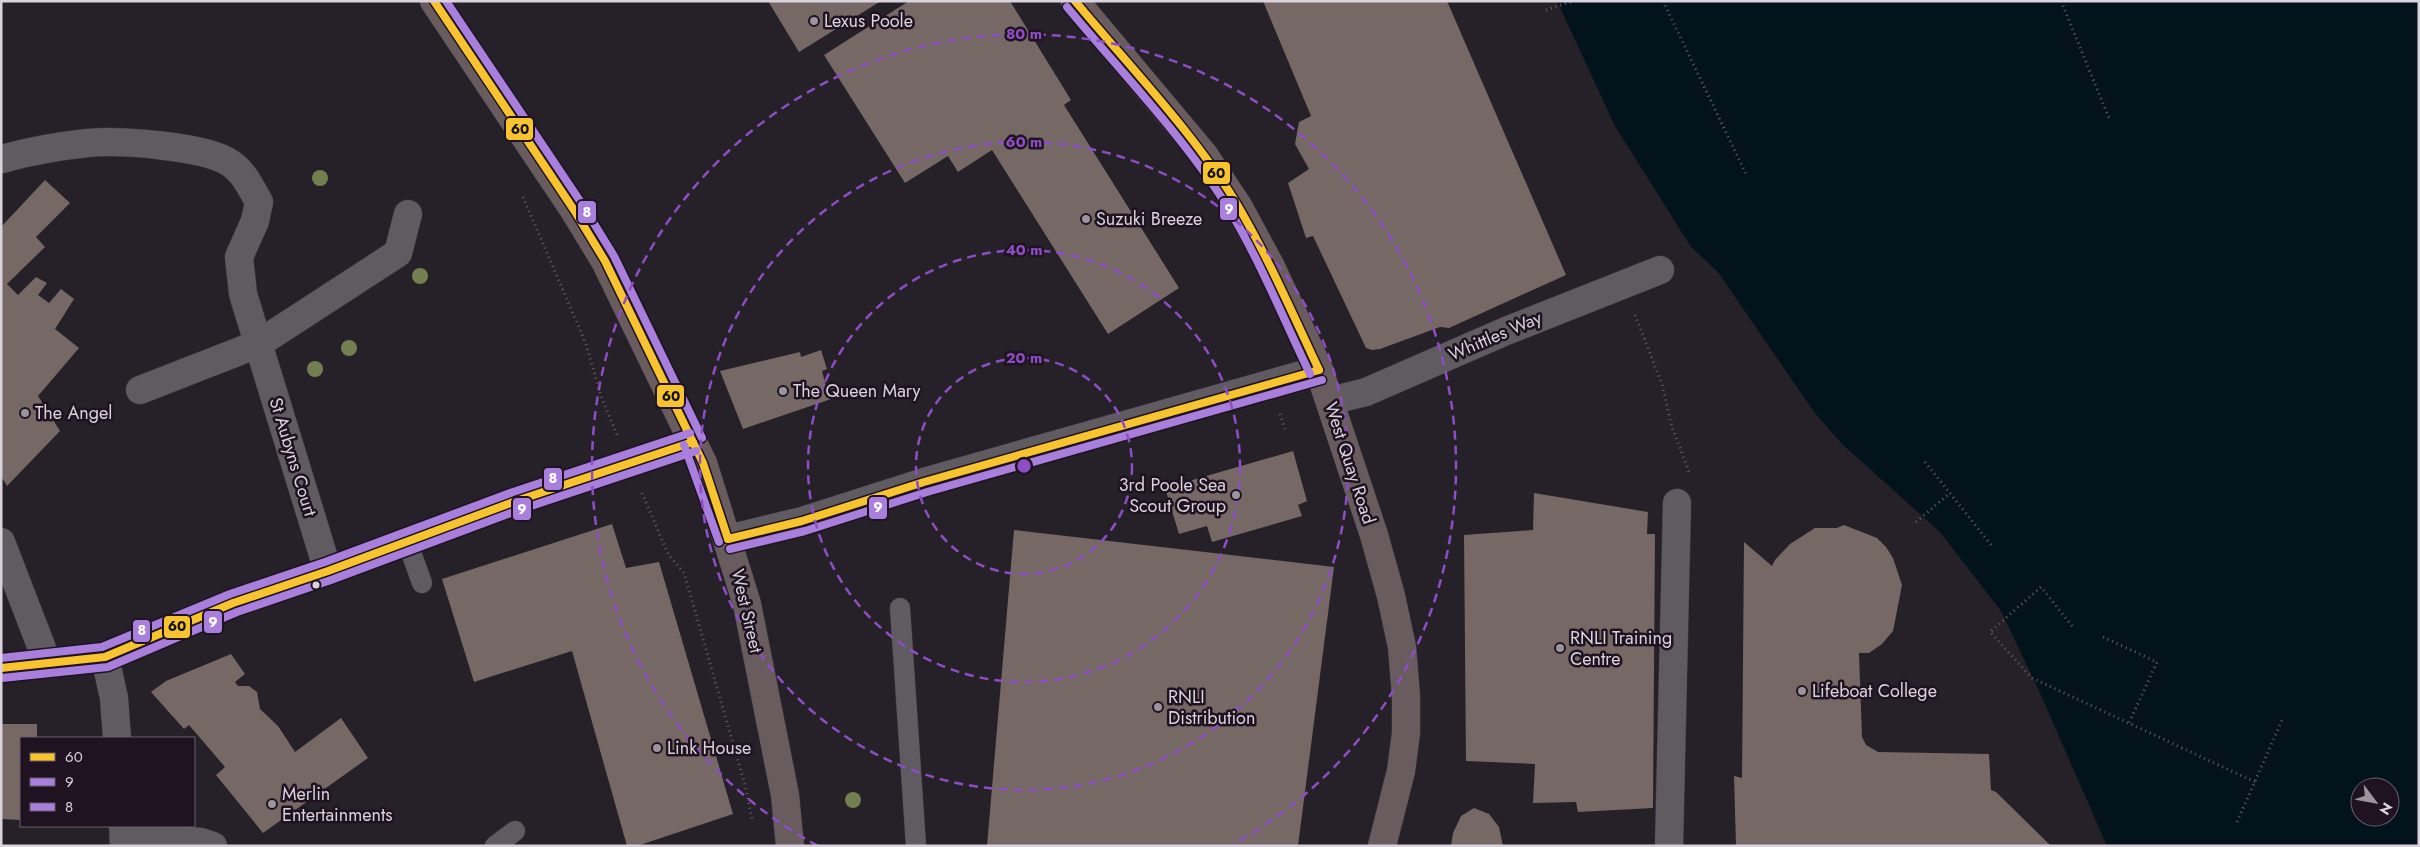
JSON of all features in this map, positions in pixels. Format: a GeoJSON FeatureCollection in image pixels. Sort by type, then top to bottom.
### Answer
{"type":"FeatureCollection","features":[{"type":"Feature","properties":{"kind":"highway","name":"West Street"},"geometry":{"type":"LineString","coordinates":[[434,1],[574,210],[605,261],[703,463],[748,604],[785,796],[790,846]]}},
{"type":"Feature","properties":{"kind":"highway","name":"West Quay Road"},"geometry":{"type":"LineString","coordinates":[[1075,1],[1204,155],[1238,206],[1271,268],[1320,370],[1374,535],[1392,596],[1402,647],[1406,696],[1406,733],[1401,772],[1382,846]]}},
{"type":"Feature","properties":{"kind":"street","name":"St Aubyns Court"},"geometry":{"type":"LineString","coordinates":[[2,158],[31,150],[90,143],[177,147],[208,152],[230,163],[245,176],[259,202],[255,221],[239,257],[243,294],[328,571]]}},
{"type":"Feature","properties":{"kind":"street"},"geometry":{"type":"LineString","coordinates":[[140,390],[258,344],[398,253],[408,214]]}},
{"type":"Feature","properties":{"kind":"street","name":"Whittles Way"},"geometry":{"type":"LineString","coordinates":[[1330,401],[1366,392],[1506,331],[1660,270]]}},
{"type":"Feature","properties":{"kind":"street"},"geometry":{"type":"LineString","coordinates":[[728,539],[802,521],[924,482],[1320,370]]}},
{"type":"Feature","properties":{"kind":"street"},"geometry":{"type":"LineString","coordinates":[[1,668],[105,657],[233,603],[328,571],[516,501],[693,442]]}},
{"type":"Feature","properties":{"kind":"street"},"geometry":{"type":"LineString","coordinates":[[1669,846],[1677,504]]}},
{"type":"Feature","properties":{"kind":"street"},"geometry":{"type":"LineString","coordinates":[[1,542],[48,664]]}},
{"type":"Feature","properties":{"kind":"street"},"geometry":{"type":"LineString","coordinates":[[105,657],[114,698],[117,737]]}},
{"type":"Feature","properties":{"kind":"street"},"geometry":{"type":"LineString","coordinates":[[124,836],[201,842],[213,846]]}},
{"type":"Feature","properties":{"kind":"lane"},"geometry":{"type":"LineString","coordinates":[[407,541],[422,583]]}},
{"type":"Feature","properties":{"kind":"lane"},"geometry":{"type":"LineString","coordinates":[[900,608],[916,846]]}},
{"type":"Feature","properties":{"kind":"lane"},"geometry":{"type":"LineString","coordinates":[[495,846],[515,831]]}},
{"type":"Feature","properties":{"kind":"path"},"geometry":{"type":"LineString","coordinates":[[1546,10],[1574,1]]}},
{"type":"Feature","properties":{"kind":"path"},"geometry":{"type":"LineString","coordinates":[[1663,1],[1747,176]]}},
{"type":"Feature","properties":{"kind":"path"},"geometry":{"type":"LineString","coordinates":[[2061,1],[2110,118]]}},
{"type":"Feature","properties":{"kind":"path"},"geometry":{"type":"LineString","coordinates":[[522,194],[586,344],[601,396],[668,554],[684,573],[745,785],[754,828]]}},
{"type":"Feature","properties":{"kind":"path"},"geometry":{"type":"LineString","coordinates":[[1925,462],[1992,546]]}},
{"type":"Feature","properties":{"kind":"path"},"geometry":{"type":"LineString","coordinates":[[1916,522],[1950,493]]}},
{"type":"Feature","properties":{"kind":"path"},"geometry":{"type":"LineString","coordinates":[[2072,626],[2041,587],[1990,632],[2032,678],[2255,782]]}},
{"type":"Feature","properties":{"kind":"path"},"geometry":{"type":"LineString","coordinates":[[2103,637],[2157,662],[2129,723]]}},
{"type":"Feature","properties":{"kind":"path"},"geometry":{"type":"LineString","coordinates":[[2237,822],[2283,718]]}},
{"type":"Feature","properties":{"kind":"water"},"geometry":{"type":"Polygon","coordinates":[[[1557,1],[2419,1],[2419,846],[2107,846],[2040,693],[2001,611],[1940,532],[1842,444],[1814,412],[1718,272],[1691,247],[1615,126],[1557,1]]]}},
{"type":"Feature","properties":{"kind":"building","name":"Lexus Poole"},"geometry":{"type":"Polygon","coordinates":[[[768,1],[881,1],[799,52],[768,1]]]}},
{"type":"Feature","properties":{"kind":"building"},"geometry":{"type":"Polygon","coordinates":[[[909,1],[1010,1],[1071,100],[1064,105],[1179,288],[1108,334],[992,150],[958,172],[948,156],[905,183],[824,55],[909,1]]]}},
{"type":"Feature","properties":{"kind":"building"},"geometry":{"type":"Polygon","coordinates":[[[1263,1],[1447,1],[1566,275],[1449,328],[1440,327],[1380,349],[1372,350],[1366,348],[1313,236],[1306,238],[1288,183],[1309,169],[1295,144],[1299,122],[1311,116],[1263,1]]]}},
{"type":"Feature","properties":{"kind":"building"},"geometry":{"type":"Polygon","coordinates":[[[45,180],[70,203],[36,237],[45,247],[7,284],[18,295],[36,277],[47,283],[38,295],[49,303],[61,289],[74,299],[55,329],[79,348],[38,396],[60,431],[7,486],[1,476],[1,227],[45,180]]]}},
{"type":"Feature","properties":{"kind":"building","name":"The Queen Mary"},"geometry":{"type":"Polygon","coordinates":[[[821,350],[827,369],[822,371],[826,386],[836,383],[840,396],[743,429],[720,371],[800,352],[801,357],[821,350]]]}},
{"type":"Feature","properties":{"kind":"building","name":"3rd Poole Sea Scout Group"},"geometry":{"type":"Polygon","coordinates":[[[1293,451],[1307,501],[1298,505],[1302,516],[1212,542],[1207,526],[1179,534],[1165,488],[1293,451]]]}},
{"type":"Feature","properties":{"kind":"building","name":"RNLI Training Centre"},"geometry":{"type":"Polygon","coordinates":[[[1534,493],[1648,512],[1647,534],[1655,534],[1653,808],[1578,812],[1576,802],[1533,803],[1535,764],[1466,761],[1464,535],[1533,530],[1534,493]]]}},
{"type":"Feature","properties":{"kind":"building","name":"Link House"},"geometry":{"type":"Polygon","coordinates":[[[612,524],[626,568],[659,562],[733,814],[637,846],[627,846],[572,651],[474,682],[442,579],[612,524]]]}},
{"type":"Feature","properties":{"kind":"building","name":"Lifeboat College"},"geometry":{"type":"Polygon","coordinates":[[[1844,525],[1877,538],[1886,547],[1893,558],[1902,585],[1893,631],[1882,644],[1869,653],[1859,653],[1862,737],[1866,745],[1878,752],[1989,754],[1991,790],[1996,792],[2051,846],[1736,846],[1734,776],[1742,778],[1744,542],[1772,566],[1790,544],[1815,528],[1837,528],[1844,525]]]}},
{"type":"Feature","properties":{"kind":"building","name":"RNLI Distribution"},"geometry":{"type":"Polygon","coordinates":[[[1014,530],[1334,567],[1298,846],[987,846],[1014,530]]]}},
{"type":"Feature","properties":{"kind":"building"},"geometry":{"type":"Polygon","coordinates":[[[231,654],[245,674],[235,682],[238,686],[249,686],[257,692],[260,709],[278,726],[295,752],[341,718],[368,758],[263,833],[216,775],[225,767],[189,725],[184,729],[151,692],[166,681],[231,654]]]}},
{"type":"Feature","properties":{"kind":"building"},"geometry":{"type":"Polygon","coordinates":[[[1,724],[37,724],[37,737],[20,737],[20,820],[1,819],[1,724]]]}},
{"type":"Feature","properties":{"kind":"building"},"geometry":{"type":"Polygon","coordinates":[[[1474,808],[1489,814],[1499,827],[1503,846],[1451,846],[1453,833],[1461,816],[1474,808]]]}},
{"type":"Feature","properties":{"kind":"transit line","name":"60"},"geometry":{"type":"LineString","coordinates":[[434,1],[574,210],[605,261],[703,463],[728,539]]}},
{"type":"Feature","properties":{"kind":"transit line","name":"8"},"geometry":{"type":"LineString","coordinates":[[446,1],[582,204],[614,256],[702,438]]}},
{"type":"Feature","properties":{"kind":"transit line","name":"60"},"geometry":{"type":"LineString","coordinates":[[1075,1],[1161,101],[1221,179],[1260,246],[1319,370]]}},
{"type":"Feature","properties":{"kind":"transit line","name":"9"},"geometry":{"type":"LineString","coordinates":[[1067,7],[1174,132],[1213,185],[1252,251],[1310,374]]}},
{"type":"Feature","properties":{"kind":"transit line","name":"60"},"geometry":{"type":"LineString","coordinates":[[728,539],[802,521],[924,482],[1319,370]]}},
{"type":"Feature","properties":{"kind":"transit line","name":"9"},"geometry":{"type":"LineString","coordinates":[[730,549],[805,531],[927,492],[1322,380]]}},
{"type":"Feature","properties":{"kind":"transit line","name":"8"},"geometry":{"type":"LineString","coordinates":[[1,658],[102,647],[230,594],[325,562],[513,492],[690,433]]}},
{"type":"Feature","properties":{"kind":"transit line","name":"60"},"geometry":{"type":"LineString","coordinates":[[1,668],[105,657],[233,603],[328,571],[516,501],[693,442]]}},
{"type":"Feature","properties":{"kind":"transit line","name":"9"},"geometry":{"type":"LineString","coordinates":[[684,445],[719,542]]}},
{"type":"Feature","properties":{"kind":"transit line","name":"9"},"geometry":{"type":"LineString","coordinates":[[2,678],[108,667],[237,612],[331,580],[519,510],[696,451]]}},
{"type":"Feature","properties":{"kind":"place","name":"Lexus Poole"},"geometry":{"type":"Point","coordinates":[814,21]}},
{"type":"Feature","properties":{"kind":"place","name":"Suzuki Breeze"},"geometry":{"type":"Point","coordinates":[1086,219]}},
{"type":"Feature","properties":{"kind":"place","name":"The Queen Mary"},"geometry":{"type":"Point","coordinates":[783,391]}},
{"type":"Feature","properties":{"kind":"place","name":"The Angel"},"geometry":{"type":"Point","coordinates":[25,413]}},
{"type":"Feature","properties":{"kind":"place","name":"3rd Poole Sea Scout Group"},"geometry":{"type":"Point","coordinates":[1236,495]}},
{"type":"Feature","properties":{"kind":"place","name":"RNLI Training Centre"},"geometry":{"type":"Point","coordinates":[1560,648]}},
{"type":"Feature","properties":{"kind":"place","name":"Lifeboat College"},"geometry":{"type":"Point","coordinates":[1802,691]}},
{"type":"Feature","properties":{"kind":"place","name":"RNLI Distribution"},"geometry":{"type":"Point","coordinates":[1158,707]}},
{"type":"Feature","properties":{"kind":"place","name":"Link House"},"geometry":{"type":"Point","coordinates":[657,748]}},
{"type":"Feature","properties":{"kind":"place","name":"Merlin Entertainments"},"geometry":{"type":"Point","coordinates":[272,804]}}]}
